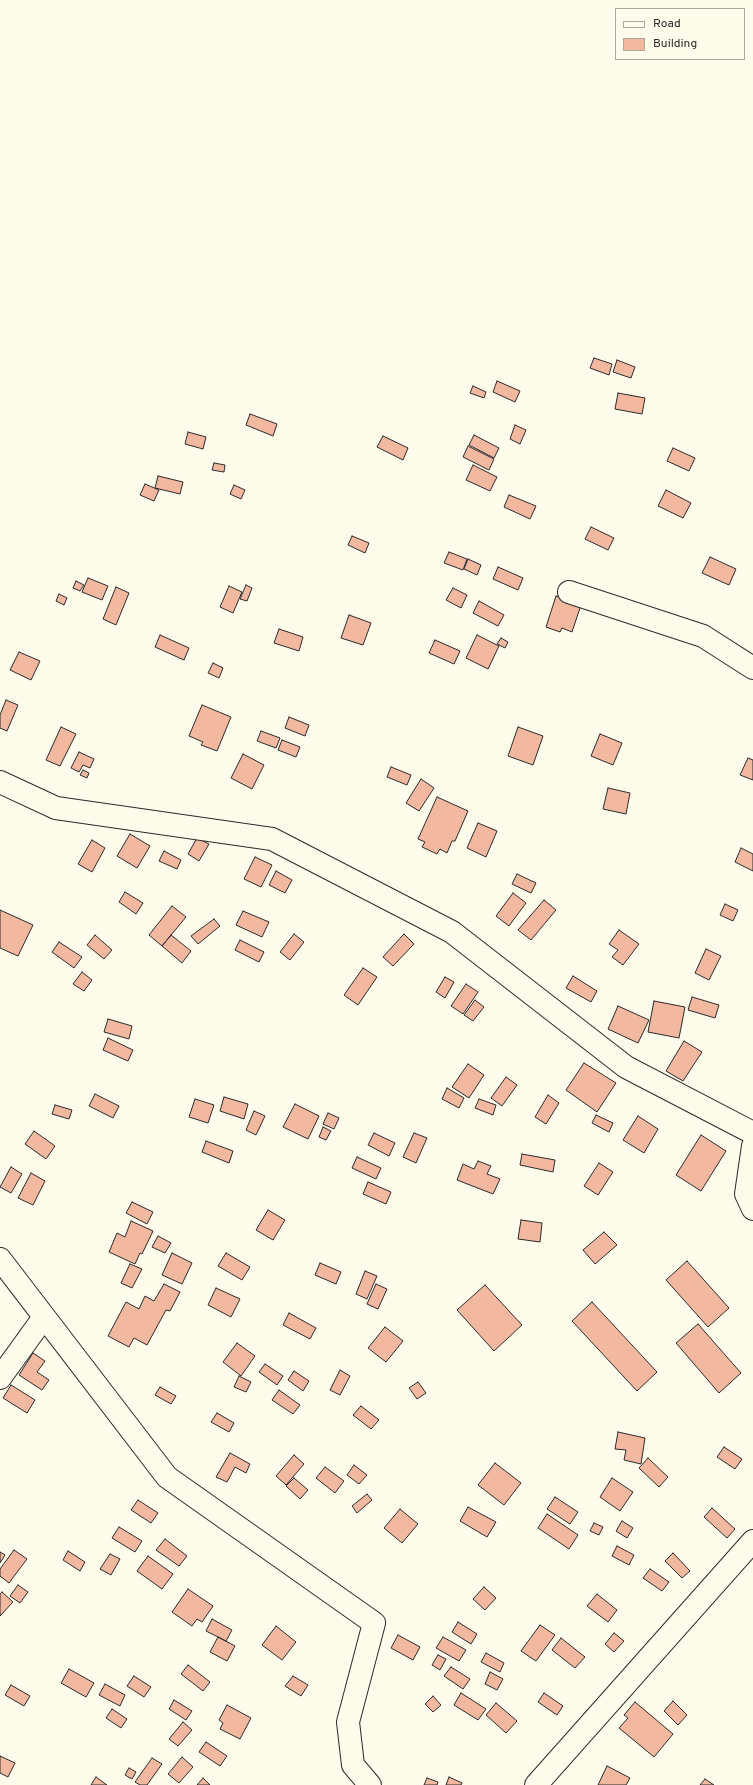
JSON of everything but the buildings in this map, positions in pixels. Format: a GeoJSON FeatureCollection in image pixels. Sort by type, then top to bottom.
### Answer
{"type":"FeatureCollection","features":[{"type":"Feature","properties":{"kind":"street"},"geometry":{"type":"LineString","coordinates":[[568,592],[703,636],[753,668]]}},
{"type":"Feature","properties":{"kind":"street"},"geometry":{"type":"LineString","coordinates":[[0,782],[56,808],[272,839],[452,932],[626,1067],[753,1133]]}},
{"type":"Feature","properties":{"kind":"street"},"geometry":{"type":"LineString","coordinates":[[753,1146],[746,1194],[753,1210]]}},
{"type":"Feature","properties":{"kind":"street"},"geometry":{"type":"LineString","coordinates":[[0,1258],[167,1477],[374,1623],[348,1722],[353,1765],[370,1785]]}},
{"type":"Feature","properties":{"kind":"street"},"geometry":{"type":"LineString","coordinates":[[0,1378],[44,1317]]}},
{"type":"Feature","properties":{"kind":"street"},"geometry":{"type":"LineString","coordinates":[[536,1785],[753,1541]]}}]}
